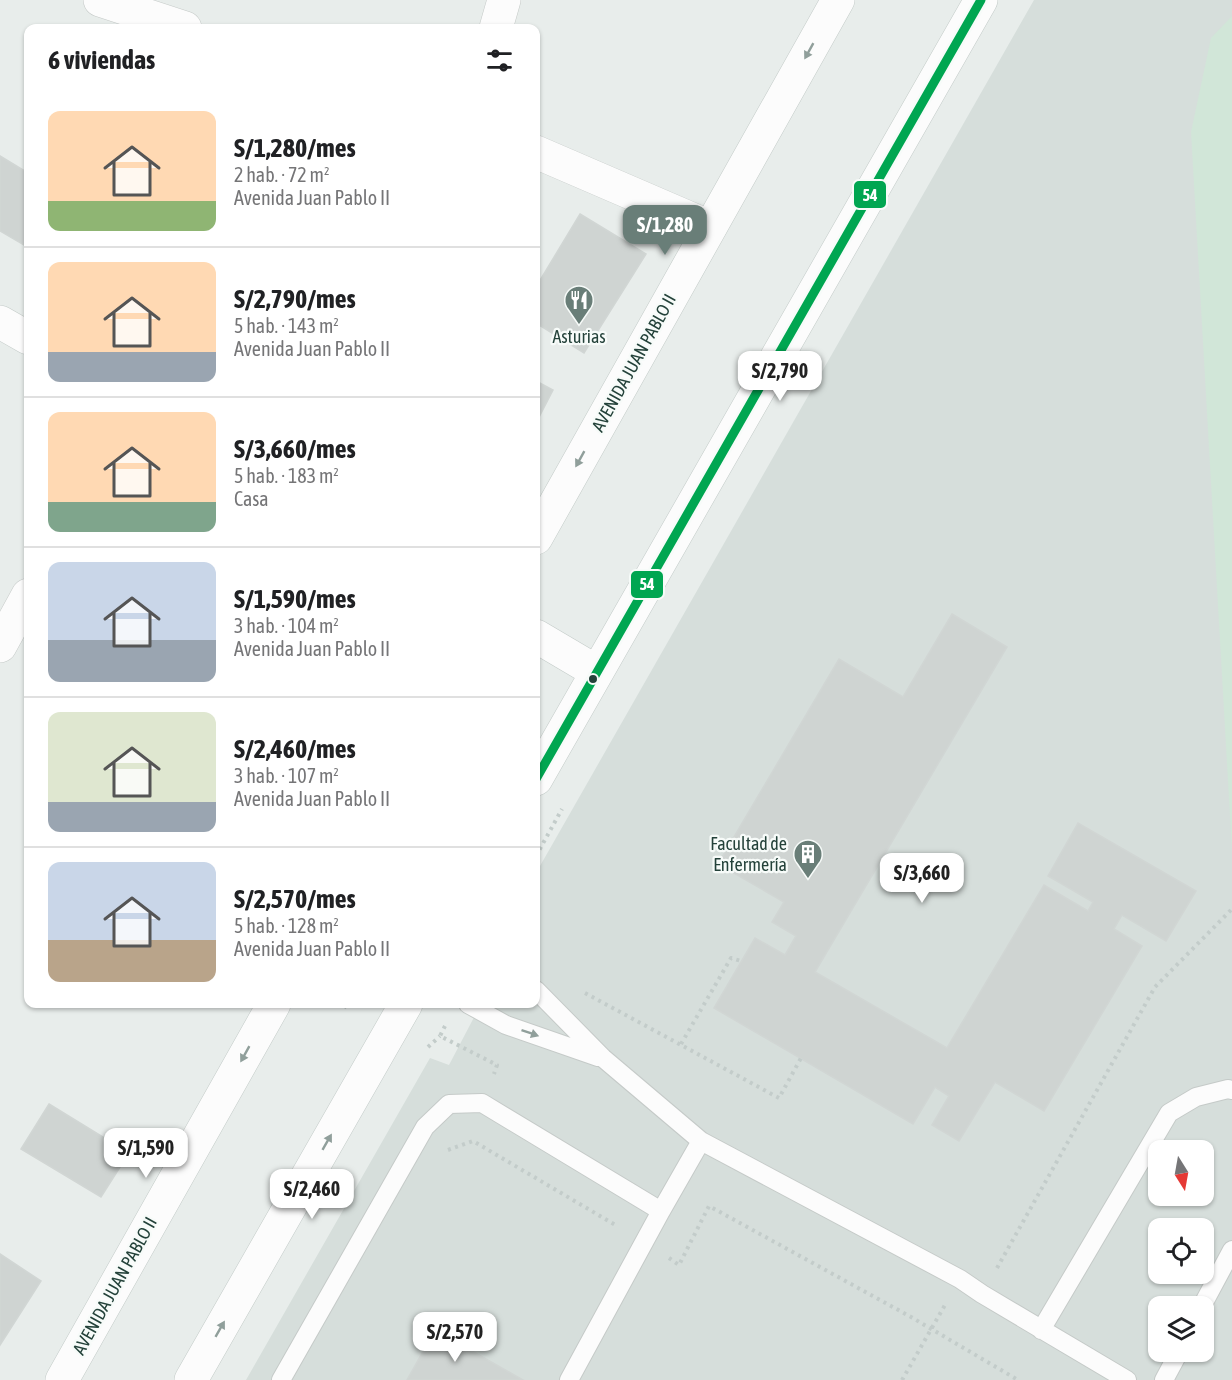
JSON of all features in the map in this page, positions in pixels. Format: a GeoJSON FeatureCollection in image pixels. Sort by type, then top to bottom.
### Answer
{"type":"FeatureCollection","features":[{"type":"Feature","properties":{"kind":"main road"},"geometry":{"type":"LineString","coordinates":[[100,0],[173,24]]}},
{"type":"Feature","properties":{"kind":"main road"},"geometry":{"type":"LineString","coordinates":[[497,24],[504,0]]}},
{"type":"Feature","properties":{"kind":"main road","name":"AVENIDA JUAN PABLO II"},"geometry":{"type":"LineString","coordinates":[[540,531],[838,0]]}},
{"type":"Feature","properties":{"kind":"main road"},"geometry":{"type":"LineString","coordinates":[[540,772],[981,0]]}},
{"type":"Feature","properties":{"kind":"main road"},"geometry":{"type":"LineString","coordinates":[[540,154],[710,227]]}},
{"type":"Feature","properties":{"kind":"main road"},"geometry":{"type":"LineString","coordinates":[[0,322],[24,336]]}},
{"type":"Feature","properties":{"kind":"main road"},"geometry":{"type":"LineString","coordinates":[[0,646],[24,602]]}},
{"type":"Feature","properties":{"kind":"main road"},"geometry":{"type":"LineString","coordinates":[[540,638],[597,672]]}},
{"type":"Feature","properties":{"kind":"main road","name":"AVENIDA JUAN PABLO II"},"geometry":{"type":"LineString","coordinates":[[62,1380],[272,1008]]}},
{"type":"Feature","properties":{"kind":"main road"},"geometry":{"type":"LineString","coordinates":[[190,1380],[404,1008]]}},
{"type":"Feature","properties":{"kind":"lane"},"geometry":{"type":"LineString","coordinates":[[540,994],[603,1058],[701,1141],[960,1279],[1127,1380]]}},
{"type":"Feature","properties":{"kind":"lane"},"geometry":{"type":"LineString","coordinates":[[476,1008],[506,1024],[603,1058]]}},
{"type":"Feature","properties":{"kind":"lane"},"geometry":{"type":"LineString","coordinates":[[1041,1330],[1169,1113],[1196,1097],[1232,1090]]}},
{"type":"Feature","properties":{"kind":"lane"},"geometry":{"type":"LineString","coordinates":[[281,1380],[426,1127],[449,1104],[482,1103],[661,1211]]}},
{"type":"Feature","properties":{"kind":"lane"},"geometry":{"type":"LineString","coordinates":[[569,1380],[701,1141]]}},
{"type":"Feature","properties":{"kind":"lane"},"geometry":{"type":"LineString","coordinates":[[1207,1296],[1232,1250]]}},
{"type":"Feature","properties":{"kind":"lane"},"geometry":{"type":"LineString","coordinates":[[1164,1380],[1174,1362]]}},
{"type":"Feature","properties":{"kind":"path"},"geometry":{"type":"LineString","coordinates":[[982,1294],[1155,987],[1232,909]]}},
{"type":"Feature","properties":{"kind":"path"},"geometry":{"type":"LineString","coordinates":[[681,1044],[731,958],[741,961]]}},
{"type":"Feature","properties":{"kind":"path"},"geometry":{"type":"LineString","coordinates":[[581,990],[779,1098],[801,1058]]}},
{"type":"Feature","properties":{"kind":"path"},"geometry":{"type":"LineString","coordinates":[[445,1025],[440,1036],[497,1065],[482,1103]]}},
{"type":"Feature","properties":{"kind":"path"},"geometry":{"type":"LineString","coordinates":[[448,1150],[473,1141],[679,1265],[709,1206],[911,1317],[1018,1380]]}},
{"type":"Feature","properties":{"kind":"path"},"geometry":{"type":"LineString","coordinates":[[902,1380],[960,1279]]}},
{"type":"Feature","properties":{"kind":"shaded area"},"geometry":{"type":"Polygon","coordinates":[[[1034,0],[1232,0],[1232,1380],[246,1380],[430,1058],[449,1065],[479,1008],[540,1008],[540,866],[1034,0]]]}},
{"type":"Feature","properties":{"kind":"green space"},"geometry":{"type":"Polygon","coordinates":[[[1232,16],[1232,851],[1191,132],[1211,38],[1232,16]]]}},
{"type":"Feature","properties":{"kind":"building"},"geometry":{"type":"Polygon","coordinates":[[[0,156],[24,171],[24,245],[0,231],[0,156]]]}},
{"type":"Feature","properties":{"kind":"building"},"geometry":{"type":"Polygon","coordinates":[[[580,214],[646,254],[584,353],[540,326],[540,280],[580,214]]]}},
{"type":"Feature","properties":{"kind":"building"},"geometry":{"type":"Polygon","coordinates":[[[540,383],[553,390],[540,415],[540,383]]]}},
{"type":"Feature","properties":{"kind":"building","name":"Facultad de Enfermería"},"geometry":{"type":"Polygon","coordinates":[[[952,614],[1007,647],[815,972],[947,1048],[1044,885],[1088,911],[1093,902],[1048,876],[1078,823],[1196,891],[1166,941],[1122,915],[1114,929],[1142,946],[1044,1111],[995,1082],[959,1141],[932,1125],[949,1096],[935,1087],[913,1124],[714,1008],[755,938],[785,955],[796,936],[772,922],[784,902],[718,864],[839,659],[903,697],[952,614]]]}},
{"type":"Feature","properties":{"kind":"building"},"geometry":{"type":"Polygon","coordinates":[[[49,1104],[129,1153],[101,1197],[21,1149],[49,1104]]]}},
{"type":"Feature","properties":{"kind":"building"},"geometry":{"type":"Polygon","coordinates":[[[0,1254],[41,1281],[0,1345],[0,1254]]]}},
{"type":"Feature","properties":{"kind":"building"},"geometry":{"type":"Polygon","coordinates":[[[435,1330],[523,1380],[407,1380],[435,1330]]]}},
{"type":"Feature","properties":{"kind":"transit line","name":"54"},"geometry":{"type":"LineString","coordinates":[[540,772],[981,0]]}},
{"type":"Feature","properties":{"kind":"place","name":"Asturias"},"geometry":{"type":"Point","coordinates":[579,326]}},
{"type":"Feature","properties":{"kind":"place","name":"Facultad de Enfermería"},"geometry":{"type":"Point","coordinates":[808,880]}}]}
